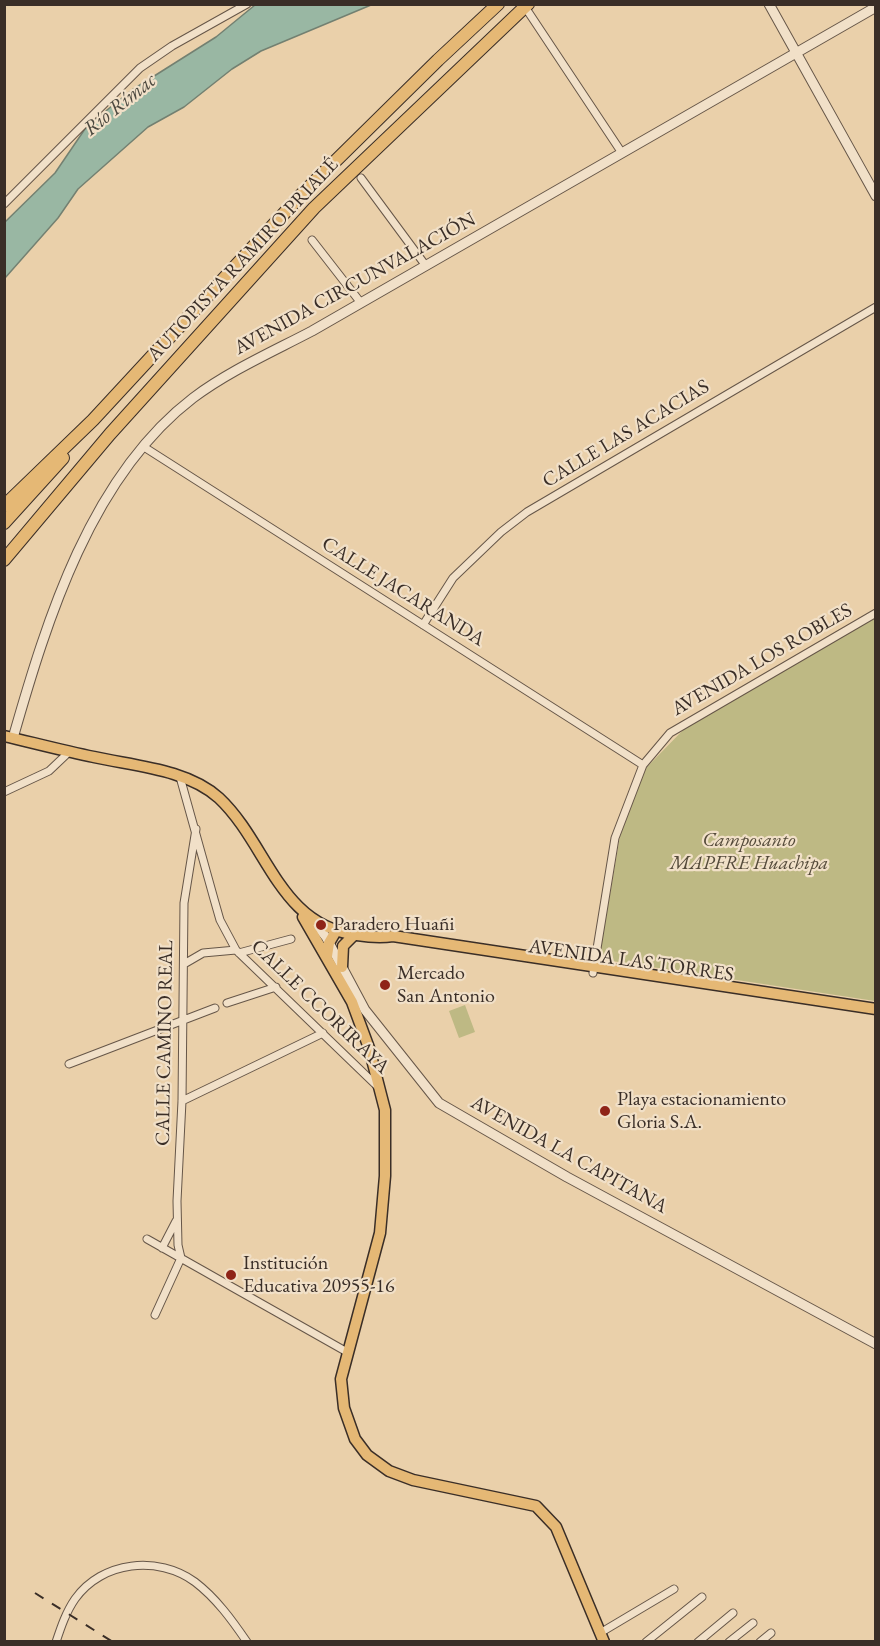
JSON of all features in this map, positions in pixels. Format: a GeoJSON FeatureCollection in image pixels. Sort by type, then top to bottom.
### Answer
{"type":"FeatureCollection","features":[{"type":"Feature","properties":{"kind":"highway","name":"AUTOPISTA RAMIRO PRIALÉ"},"geometry":{"type":"LineString","coordinates":[[4,506],[93,420],[302,194],[498,4]]}},
{"type":"Feature","properties":{"kind":"highway","name":"AUTOPISTA RAMIRO PRIALÉ"},"geometry":{"type":"LineString","coordinates":[[4,560],[110,434],[316,207],[527,6]]}},
{"type":"Feature","properties":{"kind":"highway"},"geometry":{"type":"LineString","coordinates":[[4,523],[69,452],[93,420]]}},
{"type":"Feature","properties":{"kind":"highway"},"geometry":{"type":"LineString","coordinates":[[4,548],[110,434]]}},
{"type":"Feature","properties":{"kind":"highway"},"geometry":{"type":"LineString","coordinates":[[4,568],[41,516]]}},
{"type":"Feature","properties":{"kind":"main road","name":"AVENIDA LAS TORRES"},"geometry":{"type":"LineString","coordinates":[[8,736],[180,777],[207,789],[226,805],[296,907],[314,922],[336,931],[382,938],[392,942],[876,1009]]}},
{"type":"Feature","properties":{"kind":"main road"},"geometry":{"type":"LineString","coordinates":[[8,736],[164,766],[208,783],[238,811],[314,922]]}},
{"type":"Feature","properties":{"kind":"main road"},"geometry":{"type":"LineString","coordinates":[[296,907],[327,956],[351,1002],[381,1090],[385,1110],[386,1176],[380,1233],[341,1379],[344,1408],[355,1439],[367,1455],[389,1471],[412,1480],[536,1506],[556,1527],[602,1637]]}},
{"type":"Feature","properties":{"kind":"main road"},"geometry":{"type":"LineString","coordinates":[[327,956],[329,943],[336,931]]}},
{"type":"Feature","properties":{"kind":"main road"},"geometry":{"type":"LineString","coordinates":[[342,967],[343,946],[354,935]]}},
{"type":"Feature","properties":{"kind":"main road","name":"AVENIDA LAS TORRES"},"geometry":{"type":"LineString","coordinates":[[593,970],[876,1015]]}},
{"type":"Feature","properties":{"kind":"street"},"geometry":{"type":"LineString","coordinates":[[4,204],[140,68],[172,46],[247,4]]}},
{"type":"Feature","properties":{"kind":"street"},"geometry":{"type":"LineString","coordinates":[[769,4],[876,196]]}},
{"type":"Feature","properties":{"kind":"street"},"geometry":{"type":"LineString","coordinates":[[527,6],[622,153]]}},
{"type":"Feature","properties":{"kind":"street","name":"AVENIDA CIRCUNVALACIÓN"},"geometry":{"type":"LineString","coordinates":[[8,736],[86,532],[109,494],[144,447],[171,417],[202,392],[876,7]]}},
{"type":"Feature","properties":{"kind":"street"},"geometry":{"type":"LineString","coordinates":[[361,178],[426,266]]}},
{"type":"Feature","properties":{"kind":"street"},"geometry":{"type":"LineString","coordinates":[[312,240],[361,303]]}},
{"type":"Feature","properties":{"kind":"street","name":"CALLE LAS ACACIAS"},"geometry":{"type":"LineString","coordinates":[[423,625],[453,578],[501,532],[527,512],[876,307]]}},
{"type":"Feature","properties":{"kind":"street","name":"CALLE JACARANDA"},"geometry":{"type":"LineString","coordinates":[[144,447],[644,765]]}},
{"type":"Feature","properties":{"kind":"street","name":"AVENIDA LOS ROBLES"},"geometry":{"type":"LineString","coordinates":[[593,970],[615,838],[644,765],[670,733],[876,613]]}},
{"type":"Feature","properties":{"kind":"street"},"geometry":{"type":"LineString","coordinates":[[4,792],[49,771],[69,752]]}},
{"type":"Feature","properties":{"kind":"street","name":"CALLE CCORIRAYA"},"geometry":{"type":"LineString","coordinates":[[180,777],[220,920],[238,951],[381,1090]]}},
{"type":"Feature","properties":{"kind":"street","name":"CALLE CAMINO REAL"},"geometry":{"type":"LineString","coordinates":[[181,1258],[178,1218],[184,903],[196,829]]}},
{"type":"Feature","properties":{"kind":"street","name":"AVENIDA LA CAPITANA"},"geometry":{"type":"LineString","coordinates":[[314,922],[329,943],[365,1010],[439,1103],[567,1177],[876,1344]]}},
{"type":"Feature","properties":{"kind":"street"},"geometry":{"type":"LineString","coordinates":[[184,964],[203,953],[238,951],[291,939]]}},
{"type":"Feature","properties":{"kind":"street"},"geometry":{"type":"LineString","coordinates":[[227,1003],[276,987]]}},
{"type":"Feature","properties":{"kind":"street"},"geometry":{"type":"LineString","coordinates":[[69,1064],[215,1008]]}},
{"type":"Feature","properties":{"kind":"street"},"geometry":{"type":"LineString","coordinates":[[182,1101],[323,1033]]}},
{"type":"Feature","properties":{"kind":"street"},"geometry":{"type":"LineString","coordinates":[[162,1248],[178,1218]]}},
{"type":"Feature","properties":{"kind":"street"},"geometry":{"type":"LineString","coordinates":[[147,1239],[347,1352]]}},
{"type":"Feature","properties":{"kind":"street"},"geometry":{"type":"LineString","coordinates":[[155,1315],[181,1258]]}},
{"type":"Feature","properties":{"kind":"street"},"geometry":{"type":"LineString","coordinates":[[56,1641],[70,1606],[84,1588],[112,1570],[138,1565],[171,1570],[193,1581],[222,1608],[247,1641]]}},
{"type":"Feature","properties":{"kind":"street"},"geometry":{"type":"LineString","coordinates":[[602,1637],[674,1589]]}},
{"type":"Feature","properties":{"kind":"street"},"geometry":{"type":"LineString","coordinates":[[646,1641],[702,1597]]}},
{"type":"Feature","properties":{"kind":"street"},"geometry":{"type":"LineString","coordinates":[[698,1641],[733,1613]]}},
{"type":"Feature","properties":{"kind":"street"},"geometry":{"type":"LineString","coordinates":[[729,1641],[753,1623]]}},
{"type":"Feature","properties":{"kind":"street"},"geometry":{"type":"LineString","coordinates":[[760,1641],[771,1633]]}},
{"type":"Feature","properties":{"kind":"green space","name":"Camposanto MAPFRE Huachipa"},"geometry":{"type":"Polygon","coordinates":[[[875,616],[875,1001],[599,959],[620,836],[646,768],[687,726],[875,616]]]}},
{"type":"Feature","properties":{"kind":"green space"},"geometry":{"type":"Polygon","coordinates":[[[465,1005],[475,1032],[459,1038],[449,1011],[465,1005]]]}},
{"type":"Feature","properties":{"kind":"water","name":"Río Rímac"},"geometry":{"type":"Polygon","coordinates":[[[255,5],[371,5],[261,51],[232,69],[184,107],[148,127],[78,189],[58,218],[5,278],[5,222],[55,173],[87,126],[132,90],[216,37],[255,5]]]}},
{"type":"Feature","properties":{"kind":"railway"},"geometry":{"type":"LineString","coordinates":[[35,1593],[113,1642]]}},
{"type":"Feature","properties":{"kind":"place","name":"Paradero Huañi"},"geometry":{"type":"Point","coordinates":[321,925]}},
{"type":"Feature","properties":{"kind":"place","name":"Mercado San Antonio"},"geometry":{"type":"Point","coordinates":[385,985]}},
{"type":"Feature","properties":{"kind":"place","name":"Playa estacionamiento Gloria S.A."},"geometry":{"type":"Point","coordinates":[605,1111]}},
{"type":"Feature","properties":{"kind":"place","name":"Institución Educativa 20955-16"},"geometry":{"type":"Point","coordinates":[231,1275]}}]}
